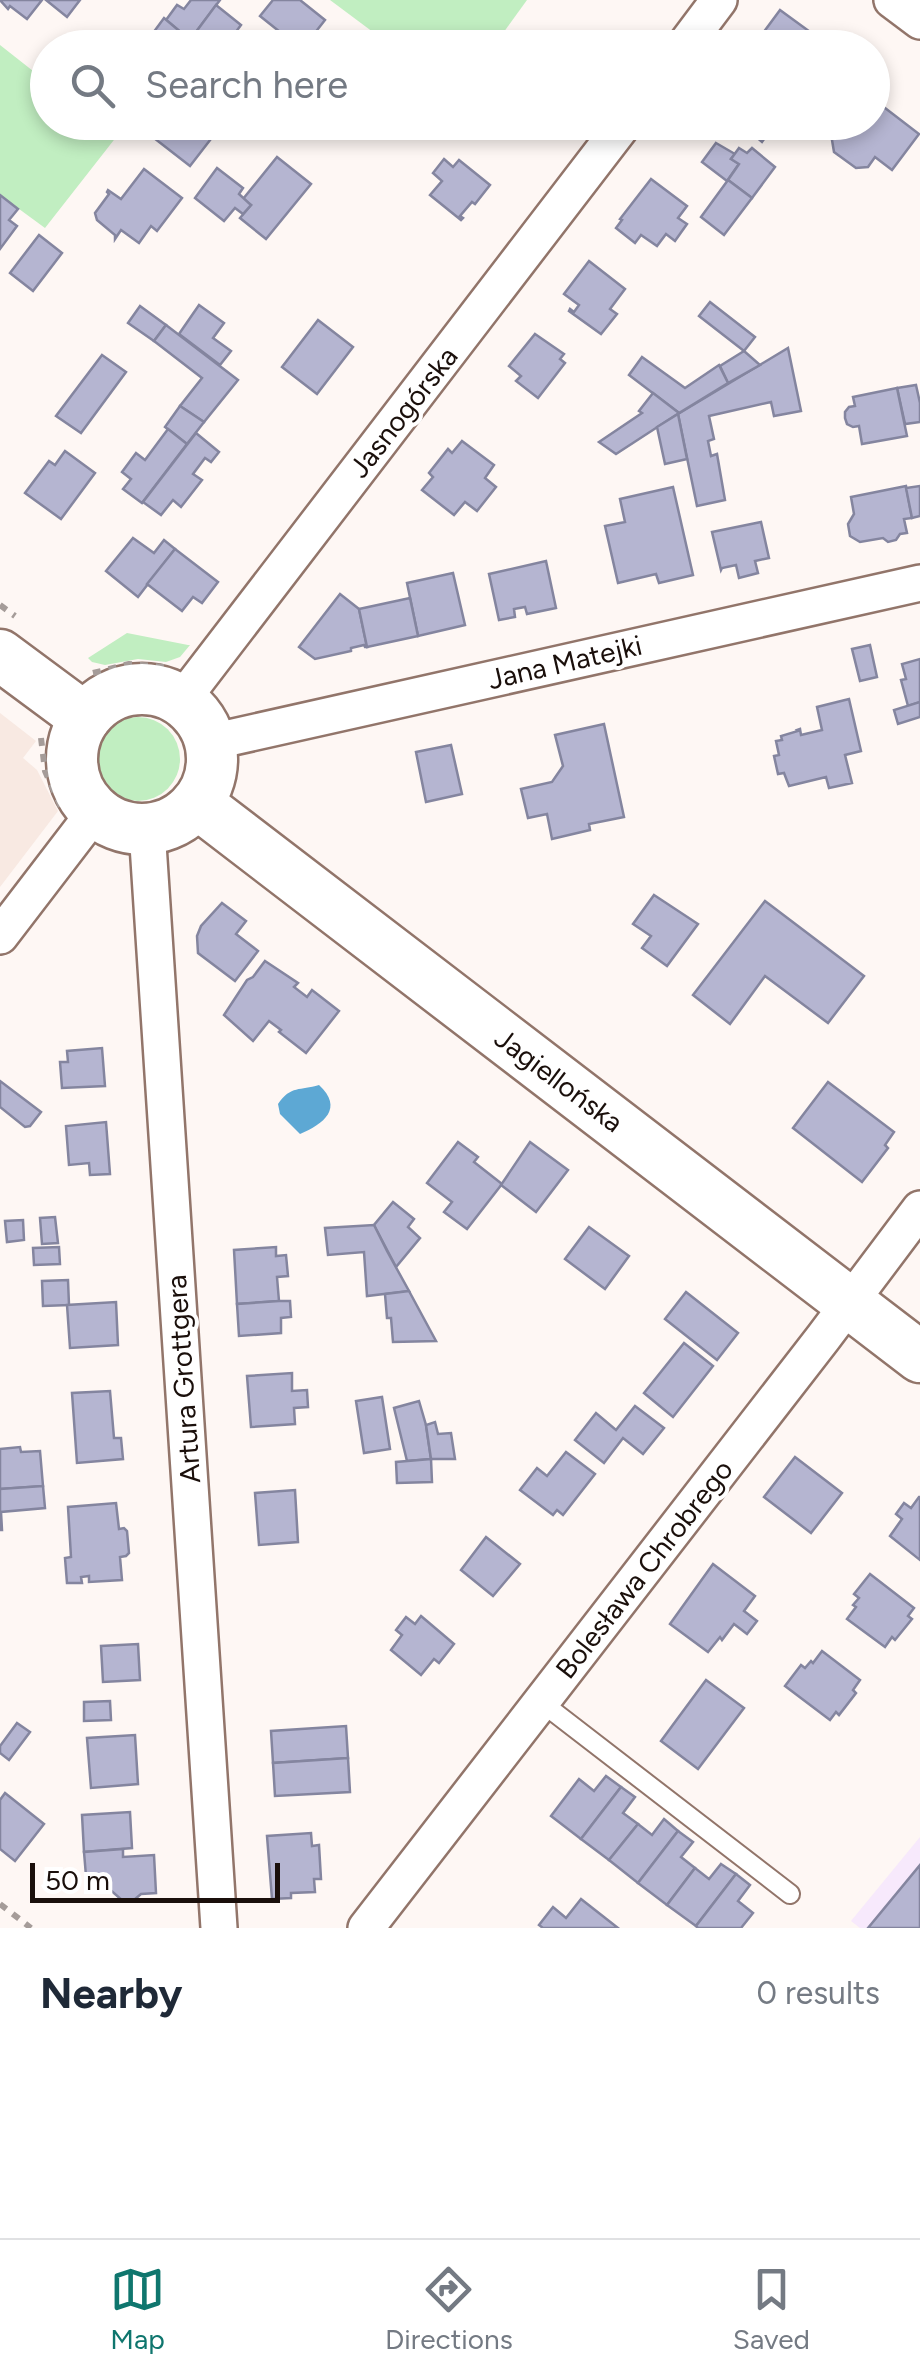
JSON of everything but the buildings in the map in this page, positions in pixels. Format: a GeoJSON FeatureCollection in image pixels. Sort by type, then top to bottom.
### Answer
{"type":"FeatureCollection","features":[{"type":"Feature","properties":{"kind":"street"},"geometry":{"type":"LineString","coordinates":[[696,30],[719,0]]}},
{"type":"Feature","properties":{"kind":"street"},"geometry":{"type":"LineString","coordinates":[[892,0],[920,21]]}},
{"type":"Feature","properties":{"kind":"street","name":"Jasnogórska"},"geometry":{"type":"LineString","coordinates":[[181,701],[612,140]]}},
{"type":"Feature","properties":{"kind":"street","name":"Jana Matejki"},"geometry":{"type":"LineString","coordinates":[[210,742],[920,583]]}},
{"type":"Feature","properties":{"kind":"street"},"geometry":{"type":"LineString","coordinates":[[0,655],[75,737],[73,767],[83,797],[79,814],[0,936]]}},
{"type":"Feature","properties":{"kind":"street"},"geometry":{"type":"LineString","coordinates":[[63,727],[99,703],[128,691],[148,690],[164,692],[181,701],[204,724],[210,742],[211,775],[197,803],[174,822],[147,830],[79,814]]}},
{"type":"Feature","properties":{"kind":"street","name":"Jagiellońska"},"geometry":{"type":"LineString","coordinates":[[197,803],[920,1358]]}},
{"type":"Feature","properties":{"kind":"street","name":"Artura Grottgera"},"geometry":{"type":"LineString","coordinates":[[147,830],[219,1928]]}},
{"type":"Feature","properties":{"kind":"street","name":"Bolesława Chrobrego"},"geometry":{"type":"LineString","coordinates":[[366,1928],[920,1209]]}},
{"type":"Feature","properties":{"kind":"lane"},"geometry":{"type":"LineString","coordinates":[[541,1702],[790,1894]]}},
{"type":"Feature","properties":{"kind":"path"},"geometry":{"type":"LineString","coordinates":[[63,727],[44,771],[79,814]]}},
{"type":"Feature","properties":{"kind":"path"},"geometry":{"type":"LineString","coordinates":[[0,1904],[31,1928]]}},
{"type":"Feature","properties":{"kind":"shaded area"},"geometry":{"type":"Polygon","coordinates":[[[0,713],[36,741],[23,758],[37,770],[58,811],[0,887],[0,713]]]}},
{"type":"Feature","properties":{"kind":"shaded area"},"geometry":{"type":"Polygon","coordinates":[[[920,1837],[920,1928],[860,1928],[851,1921],[920,1837]]]}},
{"type":"Feature","properties":{"kind":"green space"},"geometry":{"type":"Polygon","coordinates":[[[330,0],[527,0],[505,30],[370,30],[330,0]]]}},
{"type":"Feature","properties":{"kind":"green space"},"geometry":{"type":"Polygon","coordinates":[[[0,45],[30,69],[30,140],[114,140],[45,228],[0,195],[0,45]]]}},
{"type":"Feature","properties":{"kind":"green space"},"geometry":{"type":"Polygon","coordinates":[[[127,633],[190,645],[180,657],[166,662],[138,659],[105,665],[88,658],[127,633]]]}},
{"type":"Feature","properties":{"kind":"green space"},"geometry":{"type":"Polygon","coordinates":[[[130,717],[146,717],[162,724],[173,735],[180,759],[177,775],[168,789],[146,801],[130,801],[114,794],[103,783],[96,767],[96,751],[103,735],[114,724],[130,717]]]}},
{"type":"Feature","properties":{"kind":"water"},"geometry":{"type":"Polygon","coordinates":[[[319,1085],[330,1101],[328,1114],[300,1134],[280,1114],[278,1104],[292,1091],[319,1085]]]}}]}
